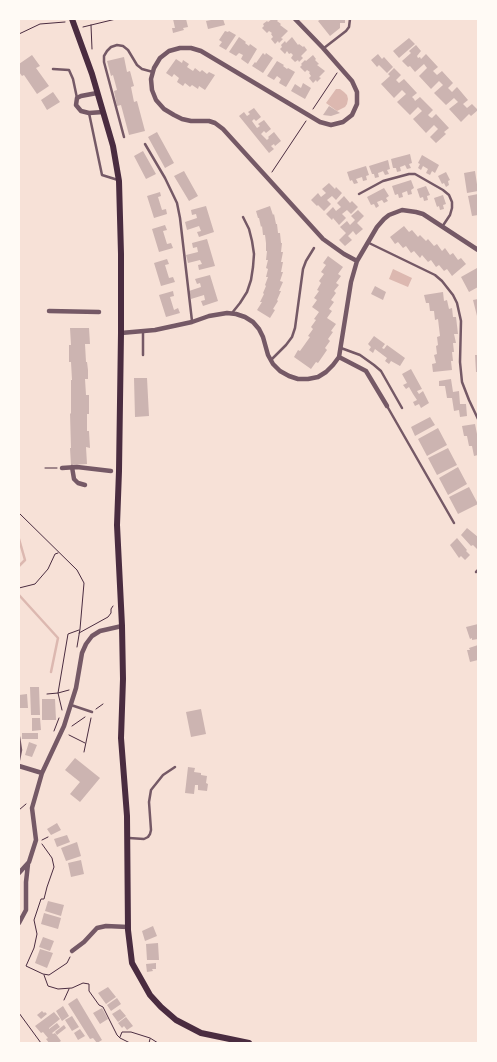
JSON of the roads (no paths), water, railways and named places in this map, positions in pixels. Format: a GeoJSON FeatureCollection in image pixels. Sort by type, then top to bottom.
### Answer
{"type":"FeatureCollection","features":[{"type":"Feature","properties":{"kind":"main road"},"geometry":{"type":"LineString","coordinates":[[72,20],[92,74],[113,146],[119,181],[121,333],[117,525],[123,679],[121,738],[127,816],[128,927],[132,963],[150,995],[176,1020],[201,1033],[249,1043]]}},
{"type":"Feature","properties":{"kind":"street"},"geometry":{"type":"LineString","coordinates":[[296,19],[352,81],[357,92],[357,104],[352,115],[343,122],[331,124],[320,122],[202,51],[191,48],[169,51],[160,58],[154,68],[151,79],[152,90],[156,100],[164,109],[182,119],[209,121],[223,128],[323,239],[357,261]]}},
{"type":"Feature","properties":{"kind":"street"},"geometry":{"type":"LineString","coordinates":[[97,93],[77,98],[76,105],[81,111],[89,113],[103,112]]}},
{"type":"Feature","properties":{"kind":"street"},"geometry":{"type":"LineString","coordinates":[[121,333],[170,328],[209,316],[232,314],[245,317],[259,329],[268,356],[280,371],[298,379],[318,377],[334,365],[339,357],[350,282],[357,261],[367,242],[384,219],[402,210],[416,212],[478,250]]}},
{"type":"Feature","properties":{"kind":"street"},"geometry":{"type":"LineString","coordinates":[[49,311],[99,312]]}},
{"type":"Feature","properties":{"kind":"street"},"geometry":{"type":"LineString","coordinates":[[339,357],[366,371],[387,406]]}},
{"type":"Feature","properties":{"kind":"street"},"geometry":{"type":"LineString","coordinates":[[62,468],[111,471]]}},
{"type":"Feature","properties":{"kind":"street"},"geometry":{"type":"LineString","coordinates":[[72,468],[74,479],[78,483],[85,485]]}},
{"type":"Feature","properties":{"kind":"street"},"geometry":{"type":"LineString","coordinates":[[19,923],[26,910],[26,882],[29,862],[36,840],[32,808],[42,773],[62,733],[71,705],[82,652],[92,636],[100,631],[122,626]]}},
{"type":"Feature","properties":{"kind":"street"},"geometry":{"type":"LineString","coordinates":[[19,766],[42,773]]}},
{"type":"Feature","properties":{"kind":"street"},"geometry":{"type":"LineString","coordinates":[[19,873],[29,862]]}},
{"type":"Feature","properties":{"kind":"street"},"geometry":{"type":"LineString","coordinates":[[72,951],[84,942],[96,928],[106,926],[128,927]]}},
{"type":"Feature","properties":{"kind":"lane"},"geometry":{"type":"LineString","coordinates":[[323,48],[346,31],[349,27],[350,19]]}},
{"type":"Feature","properties":{"kind":"lane"},"geometry":{"type":"LineString","coordinates":[[124,138],[104,56],[112,47],[117,45],[123,46],[128,50],[137,65],[142,69],[153,72]]}},
{"type":"Feature","properties":{"kind":"lane"},"geometry":{"type":"LineString","coordinates":[[53,69],[69,70],[77,98]]}},
{"type":"Feature","properties":{"kind":"lane"},"geometry":{"type":"LineString","coordinates":[[89,113],[102,175],[119,181]]}},
{"type":"Feature","properties":{"kind":"lane"},"geometry":{"type":"LineString","coordinates":[[145,144],[165,178],[177,204],[192,322]]}},
{"type":"Feature","properties":{"kind":"lane"},"geometry":{"type":"LineString","coordinates":[[359,194],[392,178],[415,174],[449,195],[452,208],[442,227]]}},
{"type":"Feature","properties":{"kind":"lane"},"geometry":{"type":"LineString","coordinates":[[232,314],[246,292],[251,280],[253,267],[252,241],[243,217]]}},
{"type":"Feature","properties":{"kind":"lane"},"geometry":{"type":"LineString","coordinates":[[367,242],[435,275],[453,295],[460,312],[461,321],[460,362],[462,382],[478,419]]}},
{"type":"Feature","properties":{"kind":"lane"},"geometry":{"type":"LineString","coordinates":[[271,360],[292,337],[295,328],[303,269],[314,248]]}},
{"type":"Feature","properties":{"kind":"lane"},"geometry":{"type":"LineString","coordinates":[[143,331],[143,355]]}},
{"type":"Feature","properties":{"kind":"lane"},"geometry":{"type":"LineString","coordinates":[[340,347],[360,355],[381,371],[402,408]]}},
{"type":"Feature","properties":{"kind":"lane"},"geometry":{"type":"LineString","coordinates":[[387,406],[454,523]]}},
{"type":"Feature","properties":{"kind":"lane"},"geometry":{"type":"LineString","coordinates":[[71,705],[92,712]]}},
{"type":"Feature","properties":{"kind":"lane"},"geometry":{"type":"LineString","coordinates":[[19,737],[21,750],[19,760]]}},
{"type":"Feature","properties":{"kind":"lane"},"geometry":{"type":"LineString","coordinates":[[127,838],[148,838],[151,830],[149,802],[151,790],[163,775],[175,767]]}},
{"type":"Feature","properties":{"kind":"waterway"},"geometry":{"type":"LineString","coordinates":[[19,539],[25,560],[19,566]]}},
{"type":"Feature","properties":{"kind":"waterway"},"geometry":{"type":"LineString","coordinates":[[19,595],[58,638],[51,672]]}}]}
